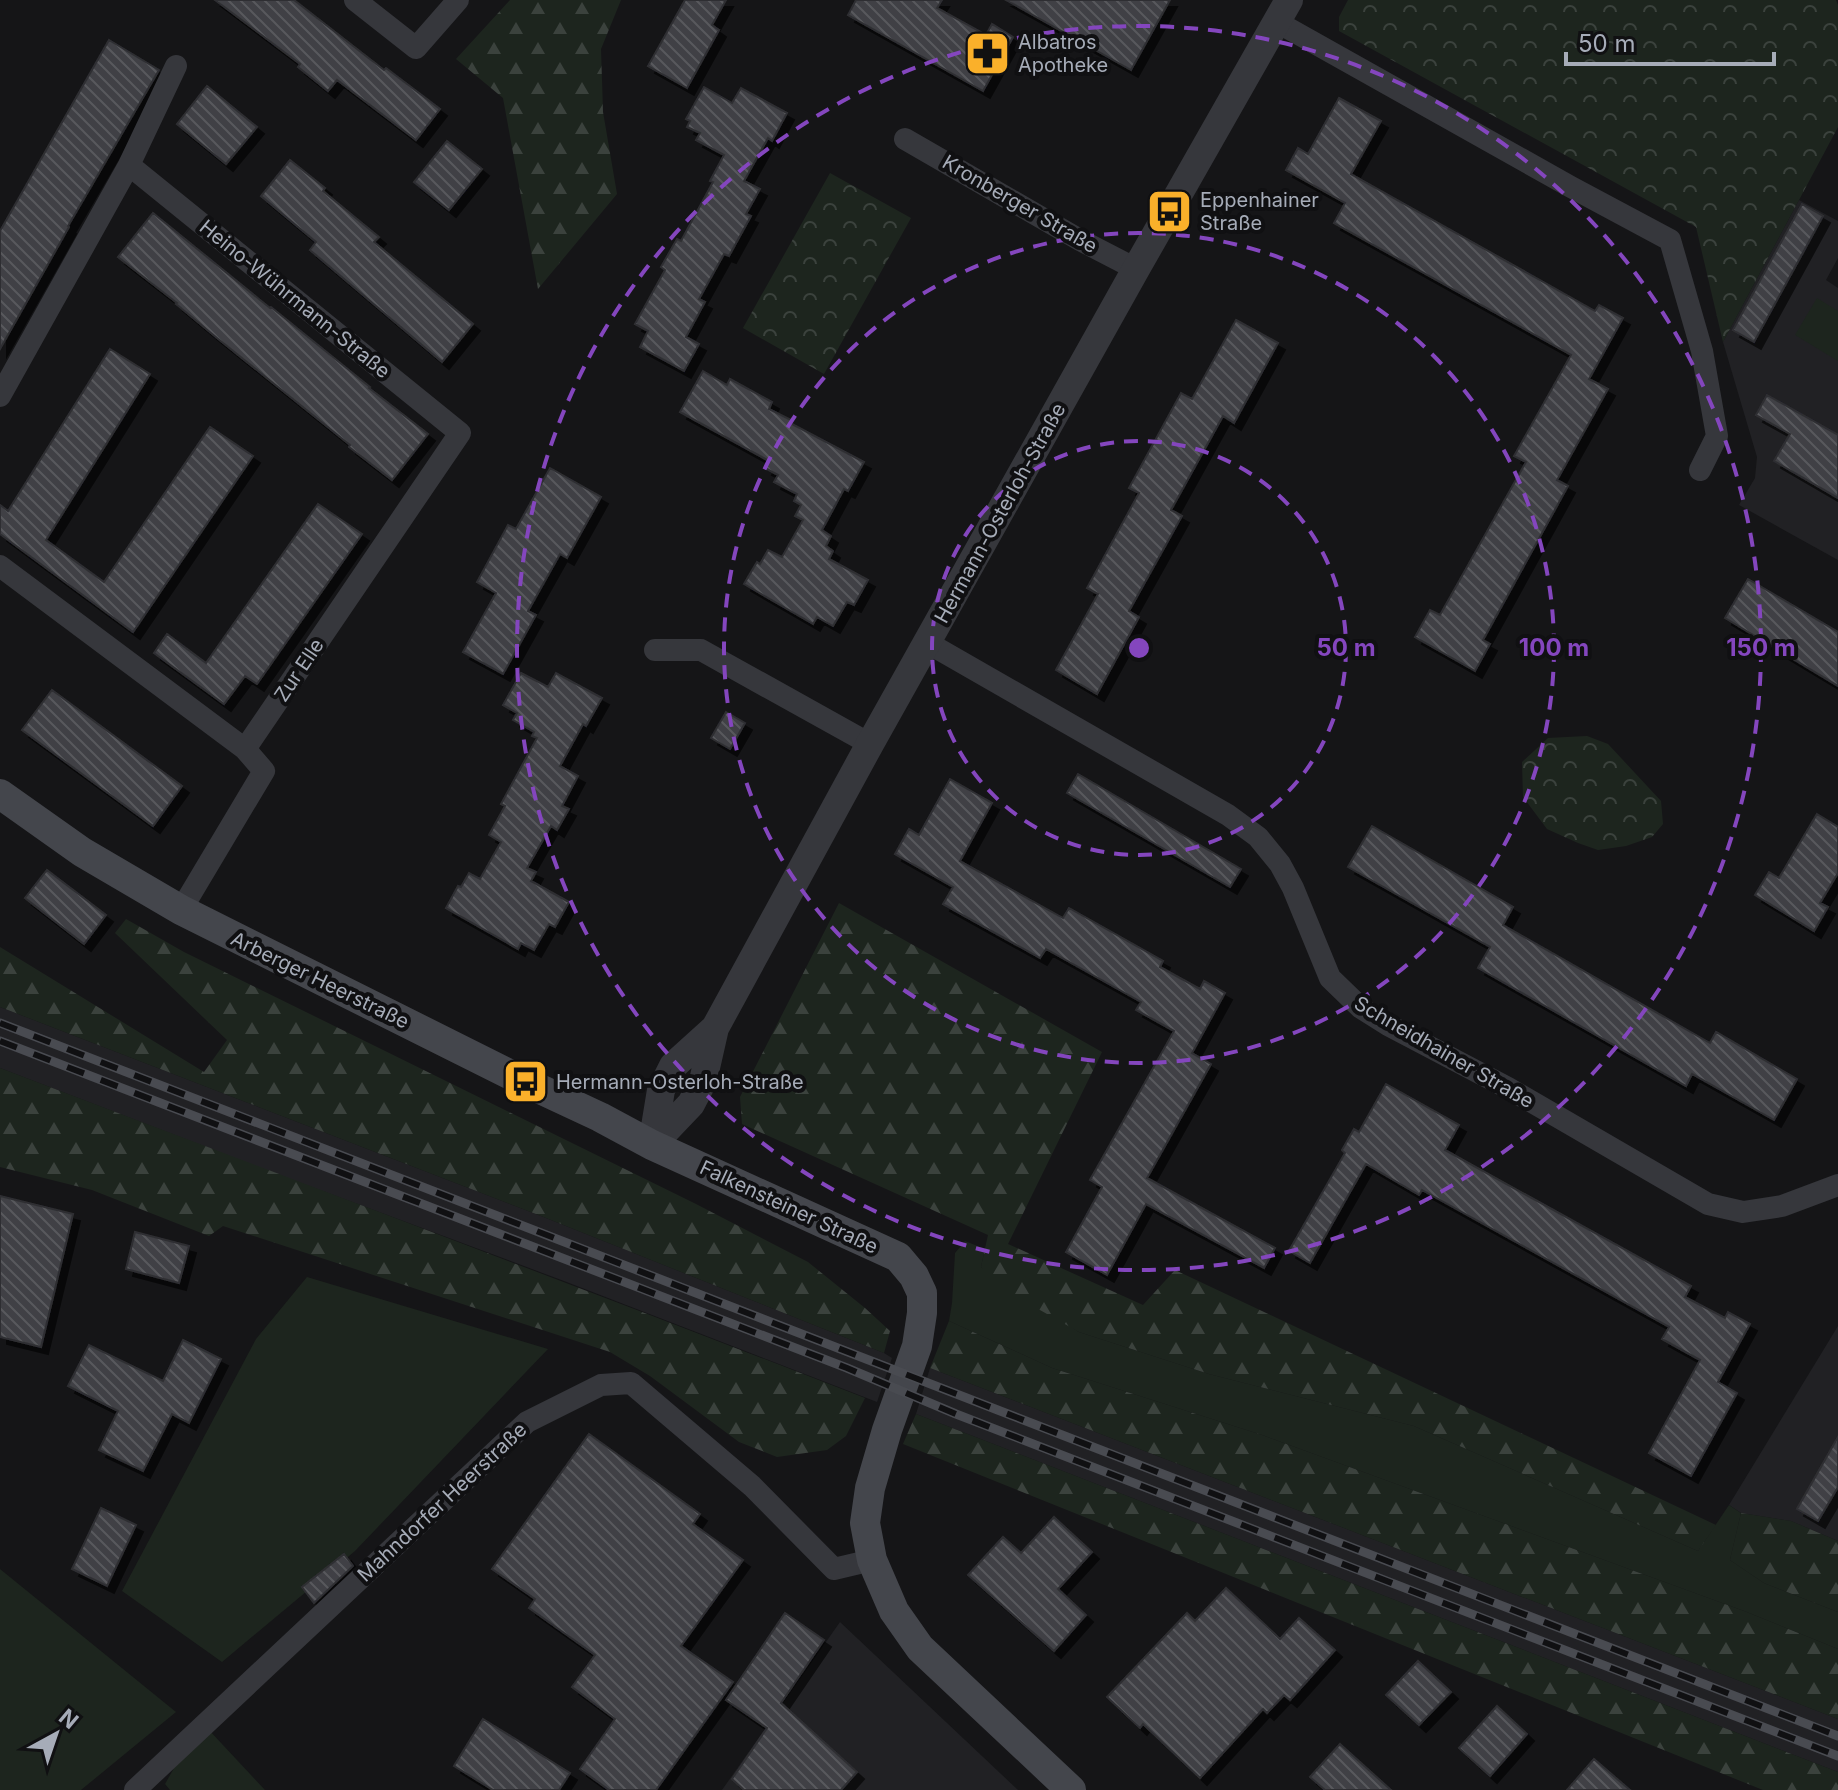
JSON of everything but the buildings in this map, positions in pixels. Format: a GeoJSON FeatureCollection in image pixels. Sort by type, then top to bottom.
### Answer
{"type":"FeatureCollection","features":[{"type":"Feature","properties":{"kind":"main road","name":"Arberger Heerstraße"},"geometry":{"type":"LineString","coordinates":[[0,794],[82,852],[181,910],[652,1145]]}},
{"type":"Feature","properties":{"kind":"main road","name":"Falkensteiner Straße"},"geometry":{"type":"LineString","coordinates":[[652,1145],[898,1257],[914,1276],[922,1293],[922,1313],[917,1346],[870,1488],[865,1523],[872,1560]]}},
{"type":"Feature","properties":{"kind":"main road"},"geometry":{"type":"LineString","coordinates":[[872,1560],[894,1611],[920,1648],[1071,1790]]}},
{"type":"Feature","properties":{"kind":"street"},"geometry":{"type":"LineString","coordinates":[[355,0],[416,48],[458,0]]}},
{"type":"Feature","properties":{"kind":"street"},"geometry":{"type":"LineString","coordinates":[[1283,11],[1571,187],[1670,240],[1702,351],[1717,436],[1700,470]]}},
{"type":"Feature","properties":{"kind":"street","name":"Hermann-Osterloh-Straße"},"geometry":{"type":"LineString","coordinates":[[652,1145],[661,1090],[673,1066],[715,1028],[870,744],[1283,11]]}},
{"type":"Feature","properties":{"kind":"street"},"geometry":{"type":"LineString","coordinates":[[0,396],[129,165],[176,66]]}},
{"type":"Feature","properties":{"kind":"street","name":"Kronberger Straße"},"geometry":{"type":"LineString","coordinates":[[905,139],[1136,269]]}},
{"type":"Feature","properties":{"kind":"street","name":"Heino-Wührmann-Straße"},"geometry":{"type":"LineString","coordinates":[[129,165],[460,433]]}},
{"type":"Feature","properties":{"kind":"street","name":"Zur Elle"},"geometry":{"type":"LineString","coordinates":[[245,749],[460,433]]}},
{"type":"Feature","properties":{"kind":"street"},"geometry":{"type":"LineString","coordinates":[[0,566],[245,749],[264,771],[181,910]]}},
{"type":"Feature","properties":{"kind":"street","name":"Schneidhainer Straße"},"geometry":{"type":"LineString","coordinates":[[928,643],[1228,815],[1258,837],[1280,864],[1293,888],[1330,978],[1361,1008],[1388,1025],[1508,1088],[1708,1204],[1743,1212],[1782,1206],[1838,1185]]}},
{"type":"Feature","properties":{"kind":"street"},"geometry":{"type":"LineString","coordinates":[[655,650],[701,650],[870,744]]}},
{"type":"Feature","properties":{"kind":"street","name":"Mahndorfer Heerstraße"},"geometry":{"type":"LineString","coordinates":[[135,1790],[527,1422],[601,1385],[631,1383],[752,1486],[834,1569],[872,1560]]}},
{"type":"Feature","properties":{"kind":"shaded area"},"geometry":{"type":"Polygon","coordinates":[[[1799,200],[1838,221],[1838,258],[1826,280],[1838,288],[1838,560],[1739,505],[1755,478],[1757,457],[1723,342],[1799,200]]]}},
{"type":"Feature","properties":{"kind":"shaded area"},"geometry":{"type":"Polygon","coordinates":[[[0,1007],[541,1216],[884,1353],[892,1358],[877,1402],[0,1068],[0,1007]]]}},
{"type":"Feature","properties":{"kind":"shaded area"},"geometry":{"type":"Polygon","coordinates":[[[1838,1326],[1838,1541],[1791,1521],[1741,1513],[1729,1505],[1838,1326]]]}},
{"type":"Feature","properties":{"kind":"shaded area"},"geometry":{"type":"Polygon","coordinates":[[[930,1368],[1838,1719],[1838,1772],[916,1414],[930,1368]]]}},
{"type":"Feature","properties":{"kind":"shaded area"},"geometry":{"type":"Polygon","coordinates":[[[840,1622],[1018,1790],[722,1790],[840,1622]]]}},
{"type":"Feature","properties":{"kind":"green space"},"geometry":{"type":"Polygon","coordinates":[[[510,0],[621,0],[601,49],[603,112],[617,194],[538,289],[503,98],[456,59],[510,0]]]}},
{"type":"Feature","properties":{"kind":"green space"},"geometry":{"type":"Polygon","coordinates":[[[1348,0],[1836,0],[1838,127],[1723,342],[1696,227],[1339,31],[1339,17],[1348,0]]]}},
{"type":"Feature","properties":{"kind":"green space"},"geometry":{"type":"Polygon","coordinates":[[[830,173],[911,218],[824,374],[743,328],[830,173]]]}},
{"type":"Feature","properties":{"kind":"green space"},"geometry":{"type":"Polygon","coordinates":[[[1817,298],[1838,311],[1838,361],[1795,335],[1817,298]]]}},
{"type":"Feature","properties":{"kind":"green space"},"geometry":{"type":"Polygon","coordinates":[[[1587,736],[1608,744],[1661,801],[1663,824],[1652,837],[1626,846],[1598,850],[1547,829],[1523,797],[1522,762],[1548,738],[1587,736]]]}},
{"type":"Feature","properties":{"kind":"green space"},"geometry":{"type":"Polygon","coordinates":[[[839,903],[1102,1052],[1008,1244],[1143,1305],[1175,1270],[1716,1525],[1698,1551],[1414,1426],[1209,1374],[1079,1332],[1006,1291],[981,1267],[988,1235],[742,1124],[740,1097],[839,903]]]}},
{"type":"Feature","properties":{"kind":"green space"},"geometry":{"type":"Polygon","coordinates":[[[126,919],[184,952],[808,1262],[890,1331],[884,1353],[541,1216],[0,1007],[0,947],[204,1072],[227,1040],[115,933],[126,919]]]}},
{"type":"Feature","properties":{"kind":"green space"},"geometry":{"type":"Polygon","coordinates":[[[0,1068],[865,1398],[846,1436],[827,1450],[777,1457],[739,1442],[650,1376],[610,1352],[223,1226],[209,1236],[92,1190],[0,1167],[0,1068]]]}},
{"type":"Feature","properties":{"kind":"green space"},"geometry":{"type":"Polygon","coordinates":[[[965,1241],[985,1249],[981,1267],[1079,1332],[1209,1374],[1414,1426],[1698,1551],[1729,1505],[1741,1513],[1730,1560],[1764,1583],[1838,1612],[1838,1649],[1744,1611],[1262,1435],[1052,1368],[949,1321],[955,1253],[965,1241]]]}},
{"type":"Feature","properties":{"kind":"green space"},"geometry":{"type":"Polygon","coordinates":[[[307,1277],[548,1349],[355,1551],[222,1662],[122,1591],[256,1339],[307,1277]]]}},
{"type":"Feature","properties":{"kind":"green space"},"geometry":{"type":"Polygon","coordinates":[[[949,1321],[1052,1368],[1262,1435],[1744,1611],[1838,1649],[1838,1719],[930,1368],[949,1321]]]}},
{"type":"Feature","properties":{"kind":"green space"},"geometry":{"type":"Polygon","coordinates":[[[916,1414],[1838,1772],[1838,1790],[1763,1790],[903,1444],[916,1414]]]}},
{"type":"Feature","properties":{"kind":"green space"},"geometry":{"type":"Polygon","coordinates":[[[1741,1513],[1791,1521],[1838,1541],[1838,1612],[1764,1583],[1730,1560],[1741,1513]]]}},
{"type":"Feature","properties":{"kind":"green space"},"geometry":{"type":"Polygon","coordinates":[[[0,1569],[176,1712],[81,1790],[0,1790],[0,1569]]]}},
{"type":"Feature","properties":{"kind":"green space"},"geometry":{"type":"Polygon","coordinates":[[[208,1729],[265,1790],[170,1790],[165,1784],[178,1761],[208,1729]]]}},
{"type":"Feature","properties":{"kind":"railway"},"geometry":{"type":"LineString","coordinates":[[0,1023],[1838,1736]]}},
{"type":"Feature","properties":{"kind":"railway"},"geometry":{"type":"LineString","coordinates":[[0,1041],[1838,1756]]}},
{"type":"Feature","properties":{"kind":"place","name":"Albatros Apotheke"},"geometry":{"type":"Point","coordinates":[987,54]}},
{"type":"Feature","properties":{"kind":"place","name":"Eppenhainer Straße"},"geometry":{"type":"Point","coordinates":[1169,212]}},
{"type":"Feature","properties":{"kind":"place","name":"Hermann-Osterloh-Straße"},"geometry":{"type":"Point","coordinates":[525,1082]}}]}
